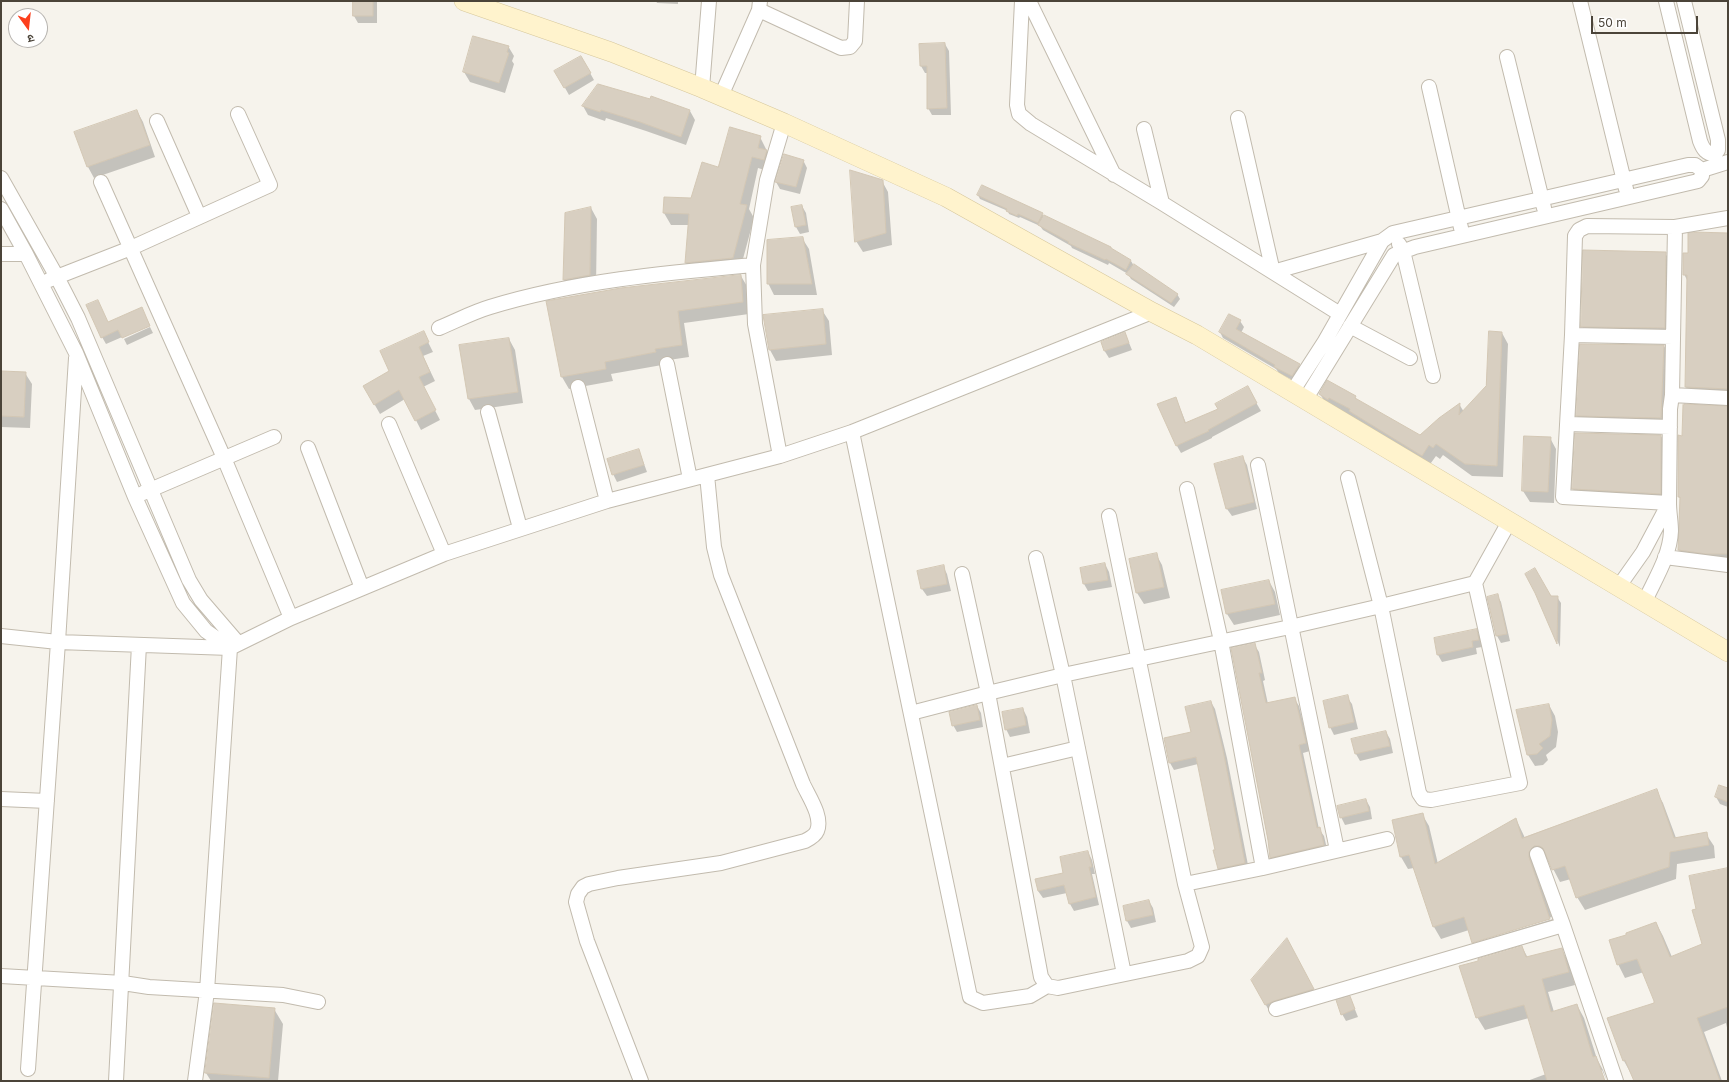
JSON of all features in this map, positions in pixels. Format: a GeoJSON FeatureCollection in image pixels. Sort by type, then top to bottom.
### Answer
{"type":"FeatureCollection","features":[{"type":"Feature","properties":{"kind":"main road"},"geometry":{"type":"LineString","coordinates":[[464,1],[611,52],[702,88],[784,123],[946,197],[1152,312],[1197,335],[1645,601],[1728,652]]}},
{"type":"Feature","properties":{"kind":"street"},"geometry":{"type":"LineString","coordinates":[[702,88],[709,1]]}},
{"type":"Feature","properties":{"kind":"street"},"geometry":{"type":"LineString","coordinates":[[721,96],[759,6],[841,48],[850,47],[855,41],[857,1]]}},
{"type":"Feature","properties":{"kind":"street"},"geometry":{"type":"LineString","coordinates":[[1022,1],[1017,105],[1019,114],[1031,124],[1162,203],[1340,314]]}},
{"type":"Feature","properties":{"kind":"street"},"geometry":{"type":"LineString","coordinates":[[1029,1],[1114,175]]}},
{"type":"Feature","properties":{"kind":"street"},"geometry":{"type":"LineString","coordinates":[[1580,1],[1628,197]]}},
{"type":"Feature","properties":{"kind":"street"},"geometry":{"type":"LineString","coordinates":[[1666,1],[1700,141],[1705,151],[1720,160]]}},
{"type":"Feature","properties":{"kind":"street"},"geometry":{"type":"LineString","coordinates":[[1684,1],[1718,140],[1720,160]]}},
{"type":"Feature","properties":{"kind":"street"},"geometry":{"type":"LineString","coordinates":[[1506,57],[1546,216]]}},
{"type":"Feature","properties":{"kind":"street"},"geometry":{"type":"LineString","coordinates":[[1429,87],[1463,236]]}},
{"type":"Feature","properties":{"kind":"street"},"geometry":{"type":"LineString","coordinates":[[42,283],[131,248],[270,185],[238,114]]}},
{"type":"Feature","properties":{"kind":"street"},"geometry":{"type":"LineString","coordinates":[[1238,118],[1273,272]]}},
{"type":"Feature","properties":{"kind":"street"},"geometry":{"type":"LineString","coordinates":[[158,121],[199,216]]}},
{"type":"Feature","properties":{"kind":"street"},"geometry":{"type":"LineString","coordinates":[[780,456],[755,324],[753,265],[767,180],[784,123]]}},
{"type":"Feature","properties":{"kind":"street"},"geometry":{"type":"LineString","coordinates":[[1144,129],[1162,203]]}},
{"type":"Feature","properties":{"kind":"street"},"geometry":{"type":"LineString","coordinates":[[1702,170],[1720,160]]}},
{"type":"Feature","properties":{"kind":"street"},"geometry":{"type":"LineString","coordinates":[[1273,272],[1388,237],[1458,218],[1688,165],[1695,165],[1702,170]]}},
{"type":"Feature","properties":{"kind":"street"},"geometry":{"type":"LineString","coordinates":[[1299,396],[1350,326],[1394,255],[1403,251],[1463,236],[1698,181],[1702,176],[1702,170]]}},
{"type":"Feature","properties":{"kind":"street"},"geometry":{"type":"LineString","coordinates":[[1,178],[57,277],[95,354],[151,490],[195,591],[234,646],[207,991],[195,1081]]}},
{"type":"Feature","properties":{"kind":"street"},"geometry":{"type":"LineString","coordinates":[[101,182],[224,458],[291,618]]}},
{"type":"Feature","properties":{"kind":"street"},"geometry":{"type":"LineString","coordinates":[[1,209],[42,283],[76,353],[136,497],[183,603],[206,631],[234,646]]}},
{"type":"Feature","properties":{"kind":"street"},"geometry":{"type":"LineString","coordinates":[[1669,503],[1563,497],[1572,336],[1575,236],[1580,230],[1587,226],[1594,225],[1675,227],[1728,218]]}},
{"type":"Feature","properties":{"kind":"street"},"geometry":{"type":"LineString","coordinates":[[1645,601],[1665,557],[1671,532],[1669,503],[1675,227]]}},
{"type":"Feature","properties":{"kind":"street"},"geometry":{"type":"LineString","coordinates":[[1388,237],[1403,251],[1433,376]]}},
{"type":"Feature","properties":{"kind":"street"},"geometry":{"type":"LineString","coordinates":[[1299,396],[1340,314],[1388,237]]}},
{"type":"Feature","properties":{"kind":"street"},"geometry":{"type":"LineString","coordinates":[[1,254],[26,254]]}},
{"type":"Feature","properties":{"kind":"street"},"geometry":{"type":"LineString","coordinates":[[440,328],[489,307],[572,286],[655,273],[753,265]]}},
{"type":"Feature","properties":{"kind":"street"},"geometry":{"type":"LineString","coordinates":[[1347,302],[1360,309]]}},
{"type":"Feature","properties":{"kind":"street"},"geometry":{"type":"LineString","coordinates":[[1,636],[58,642],[139,646],[234,646],[291,618],[444,554],[520,528],[607,501],[780,456],[852,432],[1152,312]]}},
{"type":"Feature","properties":{"kind":"street"},"geometry":{"type":"LineString","coordinates":[[1350,326],[1410,358]]}},
{"type":"Feature","properties":{"kind":"street"},"geometry":{"type":"LineString","coordinates":[[1572,336],[1673,338]]}},
{"type":"Feature","properties":{"kind":"street"},"geometry":{"type":"LineString","coordinates":[[28,1070],[58,642],[76,353]]}},
{"type":"Feature","properties":{"kind":"street"},"geometry":{"type":"LineString","coordinates":[[667,364],[690,479]]}},
{"type":"Feature","properties":{"kind":"street"},"geometry":{"type":"LineString","coordinates":[[578,387],[607,501]]}},
{"type":"Feature","properties":{"kind":"street"},"geometry":{"type":"LineString","coordinates":[[1672,395],[1728,398]]}},
{"type":"Feature","properties":{"kind":"street"},"geometry":{"type":"LineString","coordinates":[[488,412],[520,528]]}},
{"type":"Feature","properties":{"kind":"street"},"geometry":{"type":"LineString","coordinates":[[390,424],[444,554]]}},
{"type":"Feature","properties":{"kind":"street"},"geometry":{"type":"LineString","coordinates":[[1567,424],[1670,427]]}},
{"type":"Feature","properties":{"kind":"street"},"geometry":{"type":"LineString","coordinates":[[852,432],[970,997],[983,1002],[1030,996],[1047,986],[1058,988],[1188,961],[1198,956],[1202,947],[1185,884],[1140,660],[1109,516]]}},
{"type":"Feature","properties":{"kind":"street"},"geometry":{"type":"LineString","coordinates":[[136,497],[224,458],[274,438]]}},
{"type":"Feature","properties":{"kind":"street"},"geometry":{"type":"LineString","coordinates":[[308,448],[362,588]]}},
{"type":"Feature","properties":{"kind":"street"},"geometry":{"type":"LineString","coordinates":[[1258,465],[1290,627],[1337,850]]}},
{"type":"Feature","properties":{"kind":"street"},"geometry":{"type":"LineString","coordinates":[[639,1076],[587,942],[576,902],[578,894],[583,887],[589,884],[618,878],[721,863],[805,841],[814,836],[817,832],[817,815],[800,777],[721,575],[714,547],[707,475]]}},
{"type":"Feature","properties":{"kind":"street"},"geometry":{"type":"LineString","coordinates":[[1348,478],[1381,606],[1419,792],[1423,799],[1431,800],[1520,783],[1475,582],[1510,522]]}},
{"type":"Feature","properties":{"kind":"street"},"geometry":{"type":"LineString","coordinates":[[1187,489],[1221,641],[1263,868]]}},
{"type":"Feature","properties":{"kind":"street"},"geometry":{"type":"LineString","coordinates":[[1619,586],[1643,552],[1669,503]]}},
{"type":"Feature","properties":{"kind":"street"},"geometry":{"type":"LineString","coordinates":[[1665,557],[1728,564]]}},
{"type":"Feature","properties":{"kind":"street"},"geometry":{"type":"LineString","coordinates":[[1036,558],[1063,675],[1124,974]]}},
{"type":"Feature","properties":{"kind":"street"},"geometry":{"type":"LineString","coordinates":[[962,574],[988,693],[1041,976],[1047,986]]}},
{"type":"Feature","properties":{"kind":"street"},"geometry":{"type":"LineString","coordinates":[[911,713],[1063,675],[1140,660],[1290,627],[1475,582]]}},
{"type":"Feature","properties":{"kind":"street"},"geometry":{"type":"LineString","coordinates":[[116,1081],[139,646]]}},
{"type":"Feature","properties":{"kind":"street"},"geometry":{"type":"LineString","coordinates":[[1002,766],[1078,748]]}},
{"type":"Feature","properties":{"kind":"street"},"geometry":{"type":"LineString","coordinates":[[1,798],[47,801]]}},
{"type":"Feature","properties":{"kind":"street"},"geometry":{"type":"LineString","coordinates":[[1185,884],[1263,868],[1387,839]]}},
{"type":"Feature","properties":{"kind":"street"},"geometry":{"type":"LineString","coordinates":[[1537,854],[1563,925],[1616,1081]]}},
{"type":"Feature","properties":{"kind":"street"},"geometry":{"type":"LineString","coordinates":[[1276,1009],[1563,925]]}},
{"type":"Feature","properties":{"kind":"street"},"geometry":{"type":"LineString","coordinates":[[1,976],[283,995],[318,1002]]}},
{"type":"Feature","properties":{"kind":"building"},"geometry":{"type":"Polygon","coordinates":[[[353,1],[373,1],[373,16],[353,16],[353,1]]]}},
{"type":"Feature","properties":{"kind":"building"},"geometry":{"type":"Polygon","coordinates":[[[473,36],[509,46],[507,52],[509,53],[499,83],[463,72],[473,36]]]}},
{"type":"Feature","properties":{"kind":"building"},"geometry":{"type":"Polygon","coordinates":[[[945,43],[947,108],[927,109],[927,66],[920,66],[919,44],[945,43]]]}},
{"type":"Feature","properties":{"kind":"building"},"geometry":{"type":"Polygon","coordinates":[[[581,56],[591,73],[564,88],[554,71],[581,56]]]}},
{"type":"Feature","properties":{"kind":"building"},"geometry":{"type":"Polygon","coordinates":[[[598,84],[650,99],[651,96],[690,110],[681,137],[640,122],[582,106],[598,84]]]}},
{"type":"Feature","properties":{"kind":"building"},"geometry":{"type":"Polygon","coordinates":[[[137,110],[150,145],[87,167],[74,132],[137,110]]]}},
{"type":"Feature","properties":{"kind":"building"},"geometry":{"type":"Polygon","coordinates":[[[730,127],[761,136],[758,148],[767,150],[764,160],[752,157],[740,204],[747,205],[733,258],[685,263],[689,214],[663,213],[664,197],[691,198],[702,162],[718,167],[730,127]]]}},
{"type":"Feature","properties":{"kind":"building"},"geometry":{"type":"Polygon","coordinates":[[[784,154],[804,160],[796,187],[775,182],[784,154]]]}},
{"type":"Feature","properties":{"kind":"building"},"geometry":{"type":"Polygon","coordinates":[[[850,170],[883,180],[886,233],[855,242],[850,170]]]}},
{"type":"Feature","properties":{"kind":"building"},"geometry":{"type":"Polygon","coordinates":[[[982,185],[1043,213],[1038,223],[1018,214],[1017,216],[1006,211],[1007,209],[977,195],[982,185]]]}},
{"type":"Feature","properties":{"kind":"building"},"geometry":{"type":"Polygon","coordinates":[[[802,205],[806,225],[795,227],[791,207],[802,205]]]}},
{"type":"Feature","properties":{"kind":"building"},"geometry":{"type":"Polygon","coordinates":[[[591,207],[590,275],[563,280],[565,213],[591,207]]]}},
{"type":"Feature","properties":{"kind":"building"},"geometry":{"type":"Polygon","coordinates":[[[1044,215],[1111,247],[1131,260],[1126,270],[1106,259],[1105,260],[1068,243],[1069,242],[1038,225],[1044,215]]]}},
{"type":"Feature","properties":{"kind":"building"},"geometry":{"type":"Polygon","coordinates":[[[1688,233],[1728,233],[1728,389],[1685,387],[1687,275],[1683,275],[1683,253],[1688,253],[1688,233]]]}},
{"type":"Feature","properties":{"kind":"building"},"geometry":{"type":"Polygon","coordinates":[[[803,237],[812,284],[767,284],[767,240],[803,237]]]}},
{"type":"Feature","properties":{"kind":"building"},"geometry":{"type":"Polygon","coordinates":[[[1583,250],[1666,252],[1665,328],[1581,327],[1583,250]]]}},
{"type":"Feature","properties":{"kind":"building"},"geometry":{"type":"Polygon","coordinates":[[[1134,264],[1178,294],[1171,303],[1126,274],[1134,264]]]}},
{"type":"Feature","properties":{"kind":"building"},"geometry":{"type":"Polygon","coordinates":[[[741,275],[743,302],[678,311],[682,345],[655,349],[656,352],[605,362],[606,369],[561,377],[546,301],[621,288],[741,275]]]}},
{"type":"Feature","properties":{"kind":"building"},"geometry":{"type":"Polygon","coordinates":[[[98,300],[108,322],[142,307],[150,326],[122,338],[118,330],[101,338],[86,305],[98,300]]]}},
{"type":"Feature","properties":{"kind":"building"},"geometry":{"type":"Polygon","coordinates":[[[823,309],[826,344],[769,350],[763,315],[823,309]]]}},
{"type":"Feature","properties":{"kind":"building"},"geometry":{"type":"Polygon","coordinates":[[[1229,314],[1241,320],[1236,329],[1300,364],[1292,376],[1274,367],[1275,365],[1219,332],[1229,314]]]}},
{"type":"Feature","properties":{"kind":"building"},"geometry":{"type":"Polygon","coordinates":[[[424,331],[429,342],[419,347],[430,372],[419,377],[436,410],[415,421],[399,390],[374,405],[363,386],[389,371],[380,351],[424,331]]]}},
{"type":"Feature","properties":{"kind":"building"},"geometry":{"type":"Polygon","coordinates":[[[1489,331],[1502,332],[1497,466],[1465,464],[1436,444],[1433,448],[1429,445],[1422,456],[1349,411],[1350,409],[1329,398],[1328,400],[1319,394],[1327,380],[1356,396],[1355,398],[1420,435],[1439,418],[1460,403],[1459,415],[1486,386],[1489,331]]]}},
{"type":"Feature","properties":{"kind":"building"},"geometry":{"type":"Polygon","coordinates":[[[1125,332],[1129,343],[1104,351],[1101,342],[1125,332]]]}},
{"type":"Feature","properties":{"kind":"building"},"geometry":{"type":"Polygon","coordinates":[[[509,338],[518,392],[468,399],[459,345],[509,338]]]}},
{"type":"Feature","properties":{"kind":"building"},"geometry":{"type":"Polygon","coordinates":[[[1580,344],[1664,345],[1661,418],[1576,416],[1580,344]]]}},
{"type":"Feature","properties":{"kind":"building"},"geometry":{"type":"Polygon","coordinates":[[[1,371],[26,372],[24,417],[1,416],[1,371]]]}},
{"type":"Feature","properties":{"kind":"building"},"geometry":{"type":"Polygon","coordinates":[[[1248,386],[1257,403],[1208,430],[1209,431],[1176,446],[1157,404],[1176,397],[1185,423],[1218,409],[1215,404],[1248,386]]]}},
{"type":"Feature","properties":{"kind":"building"},"geometry":{"type":"Polygon","coordinates":[[[1684,404],[1728,406],[1728,554],[1706,554],[1678,550],[1680,497],[1678,497],[1678,435],[1682,436],[1684,404]]]}},
{"type":"Feature","properties":{"kind":"building"},"geometry":{"type":"Polygon","coordinates":[[[1575,433],[1661,435],[1661,494],[1572,489],[1575,433]]]}},
{"type":"Feature","properties":{"kind":"building"},"geometry":{"type":"Polygon","coordinates":[[[1524,436],[1551,437],[1548,492],[1522,491],[1524,436]]]}},
{"type":"Feature","properties":{"kind":"building"},"geometry":{"type":"Polygon","coordinates":[[[639,449],[644,465],[612,475],[607,459],[639,449]]]}},
{"type":"Feature","properties":{"kind":"building"},"geometry":{"type":"Polygon","coordinates":[[[1243,456],[1254,502],[1226,509],[1214,464],[1243,456]]]}},
{"type":"Feature","properties":{"kind":"building"},"geometry":{"type":"Polygon","coordinates":[[[1157,553],[1164,587],[1136,593],[1129,559],[1157,553]]]}},
{"type":"Feature","properties":{"kind":"building"},"geometry":{"type":"Polygon","coordinates":[[[1105,563],[1108,580],[1083,584],[1080,568],[1105,563]]]}},
{"type":"Feature","properties":{"kind":"building"},"geometry":{"type":"Polygon","coordinates":[[[944,565],[947,584],[921,589],[917,571],[944,565]]]}},
{"type":"Feature","properties":{"kind":"building"},"geometry":{"type":"Polygon","coordinates":[[[1535,568],[1551,596],[1558,596],[1557,644],[1525,574],[1535,568]]]}},
{"type":"Feature","properties":{"kind":"building"},"geometry":{"type":"Polygon","coordinates":[[[1269,580],[1275,604],[1226,614],[1221,590],[1269,580]]]}},
{"type":"Feature","properties":{"kind":"building"},"geometry":{"type":"Polygon","coordinates":[[[1498,594],[1507,634],[1496,636],[1487,597],[1498,594]]]}},
{"type":"Feature","properties":{"kind":"building"},"geometry":{"type":"Polygon","coordinates":[[[1477,629],[1479,640],[1472,641],[1473,647],[1437,655],[1434,638],[1477,629]]]}},
{"type":"Feature","properties":{"kind":"building"},"geometry":{"type":"Polygon","coordinates":[[[1255,643],[1262,673],[1259,673],[1266,703],[1295,697],[1306,743],[1299,745],[1317,828],[1320,827],[1324,845],[1270,858],[1268,840],[1231,648],[1255,643]]]}},
{"type":"Feature","properties":{"kind":"building"},"geometry":{"type":"Polygon","coordinates":[[[1348,695],[1354,722],[1329,728],[1323,701],[1348,695]]]}},
{"type":"Feature","properties":{"kind":"building"},"geometry":{"type":"Polygon","coordinates":[[[1211,701],[1223,750],[1245,863],[1218,869],[1213,850],[1215,850],[1196,757],[1169,763],[1164,738],[1191,732],[1185,707],[1211,701]]]}},
{"type":"Feature","properties":{"kind":"building"},"geometry":{"type":"Polygon","coordinates":[[[1549,704],[1552,720],[1550,736],[1539,744],[1543,748],[1537,754],[1527,755],[1516,710],[1549,704]]]}},
{"type":"Feature","properties":{"kind":"building"},"geometry":{"type":"Polygon","coordinates":[[[977,705],[980,720],[952,726],[949,712],[977,705]]]}},
{"type":"Feature","properties":{"kind":"building"},"geometry":{"type":"Polygon","coordinates":[[[1023,708],[1026,725],[1005,730],[1002,712],[1023,708]]]}},
{"type":"Feature","properties":{"kind":"building"},"geometry":{"type":"Polygon","coordinates":[[[1386,731],[1390,746],[1355,754],[1351,739],[1386,731]]]}},
{"type":"Feature","properties":{"kind":"building"},"geometry":{"type":"Polygon","coordinates":[[[1719,785],[1728,788],[1728,802],[1715,797],[1719,785]]]}},
{"type":"Feature","properties":{"kind":"building"},"geometry":{"type":"Polygon","coordinates":[[[1657,789],[1674,838],[1707,832],[1709,845],[1670,852],[1669,867],[1576,898],[1565,866],[1552,870],[1543,848],[1534,846],[1529,852],[1529,857],[1550,919],[1472,943],[1464,917],[1433,927],[1409,855],[1400,857],[1392,820],[1423,813],[1435,864],[1516,818],[1522,838],[1657,789]]]}},
{"type":"Feature","properties":{"kind":"building"},"geometry":{"type":"Polygon","coordinates":[[[1366,799],[1369,811],[1340,818],[1337,806],[1366,799]]]}},
{"type":"Feature","properties":{"kind":"building"},"geometry":{"type":"Polygon","coordinates":[[[1088,851],[1092,867],[1089,867],[1096,897],[1069,904],[1064,885],[1038,891],[1035,879],[1063,873],[1060,857],[1088,851]]]}},
{"type":"Feature","properties":{"kind":"building"},"geometry":{"type":"Polygon","coordinates":[[[1728,868],[1728,1007],[1697,1018],[1720,1081],[1634,1081],[1625,1060],[1623,1061],[1607,1018],[1654,1003],[1654,1001],[1637,959],[1617,965],[1609,940],[1626,935],[1626,933],[1656,922],[1670,957],[1702,944],[1692,910],[1696,909],[1689,876],[1728,868]]]}},
{"type":"Feature","properties":{"kind":"building"},"geometry":{"type":"Polygon","coordinates":[[[1149,900],[1153,915],[1126,921],[1123,906],[1149,900]]]}},
{"type":"Feature","properties":{"kind":"building"},"geometry":{"type":"Polygon","coordinates":[[[1287,938],[1314,989],[1265,1005],[1251,980],[1287,938]]]}},
{"type":"Feature","properties":{"kind":"building"},"geometry":{"type":"Polygon","coordinates":[[[1522,946],[1526,957],[1562,948],[1569,972],[1542,979],[1551,1012],[1577,1004],[1593,1057],[1596,1056],[1605,1081],[1547,1081],[1524,1005],[1476,1018],[1459,966],[1522,946]]]}},
{"type":"Feature","properties":{"kind":"building"},"geometry":{"type":"Polygon","coordinates":[[[1350,996],[1355,1009],[1341,1015],[1336,1000],[1350,996]]]}},
{"type":"Feature","properties":{"kind":"building"},"geometry":{"type":"Polygon","coordinates":[[[214,1003],[275,1008],[269,1078],[205,1073],[214,1003]]]}}]}
